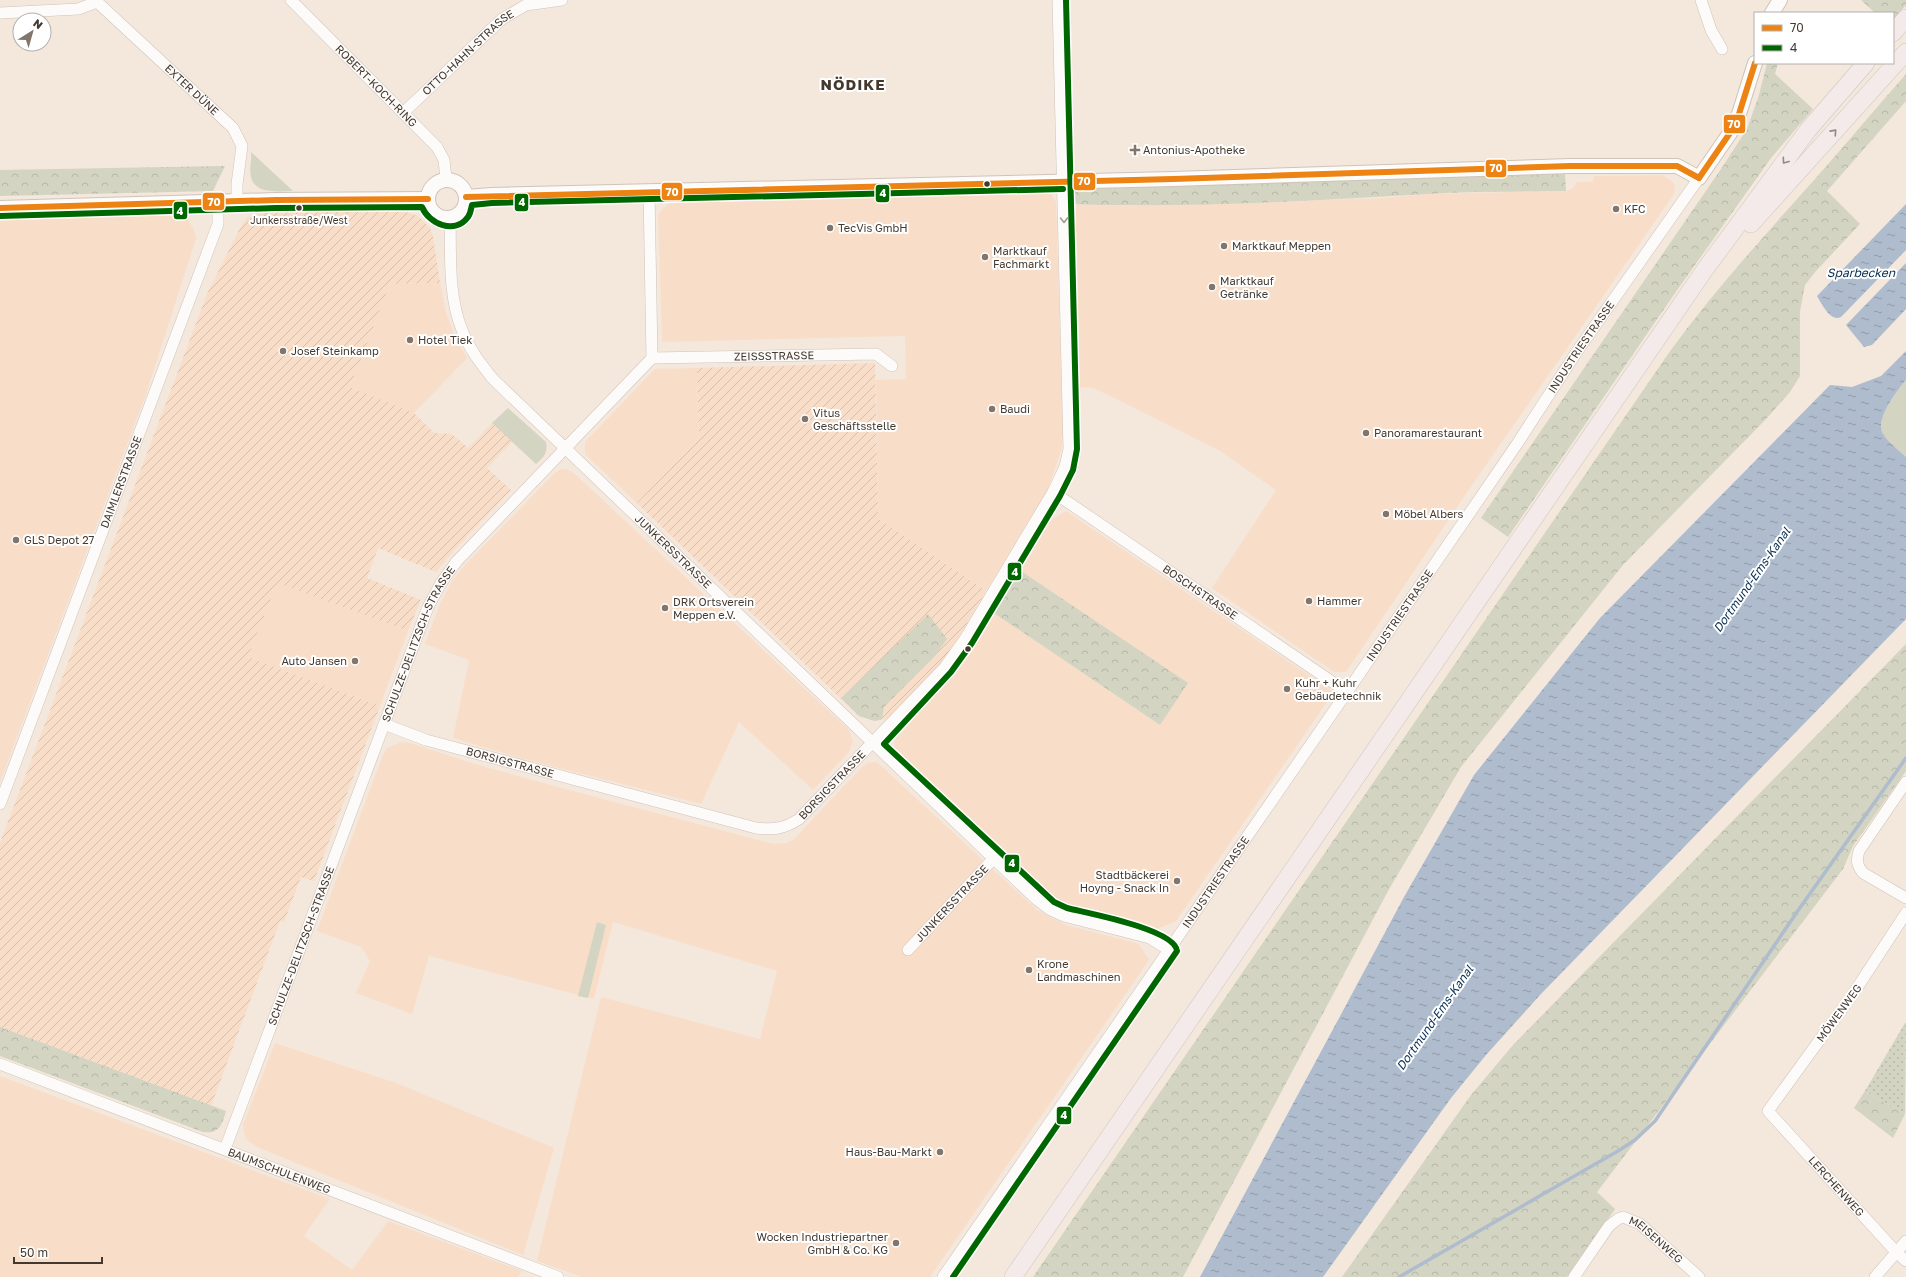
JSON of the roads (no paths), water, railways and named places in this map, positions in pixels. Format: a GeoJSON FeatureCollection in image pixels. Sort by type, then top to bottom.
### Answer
{"type":"FeatureCollection","features":[{"type":"Feature","properties":{"kind":"main road"},"geometry":{"type":"LineString","coordinates":[[1894,32],[1906,18]]}},
{"type":"Feature","properties":{"kind":"main road"},"geometry":{"type":"LineString","coordinates":[[1674,314],[1770,203],[1906,52]]}},
{"type":"Feature","properties":{"kind":"main road"},"geometry":{"type":"LineString","coordinates":[[1013,1277],[1717,252],[1808,130],[1865,64]]}},
{"type":"Feature","properties":{"kind":"street","name":"ROBERT-KOCH-RING"},"geometry":{"type":"LineString","coordinates":[[291,0],[437,147],[444,160],[446,179]]}},
{"type":"Feature","properties":{"kind":"street","name":"OTTO-HAHN-STRASSE"},"geometry":{"type":"LineString","coordinates":[[403,113],[502,19],[526,5],[562,0]]}},
{"type":"Feature","properties":{"kind":"street","name":"BORSIGSTRASSE"},"geometry":{"type":"LineString","coordinates":[[384,724],[426,740],[512,764],[756,828],[773,830],[788,826],[799,820],[945,667],[969,633],[1053,492],[1065,467],[1069,449],[1058,0]]}},
{"type":"Feature","properties":{"kind":"street"},"geometry":{"type":"LineString","coordinates":[[1701,0],[1712,30],[1722,49]]}},
{"type":"Feature","properties":{"kind":"street"},"geometry":{"type":"LineString","coordinates":[[1772,12],[1775,0]]}},
{"type":"Feature","properties":{"kind":"street"},"geometry":{"type":"LineString","coordinates":[[1773,12],[1780,0]]}},
{"type":"Feature","properties":{"kind":"street"},"geometry":{"type":"LineString","coordinates":[[0,13],[78,9],[96,1]]}},
{"type":"Feature","properties":{"kind":"street","name":"EXTER DÜNE"},"geometry":{"type":"LineString","coordinates":[[96,1],[233,128],[242,146],[237,184],[237,202]]}},
{"type":"Feature","properties":{"kind":"street","name":"INDUSTRIESTRASSE"},"geometry":{"type":"LineString","coordinates":[[943,1277],[1517,444],[1578,350],[1730,132],[1740,114],[1755,64]]}},
{"type":"Feature","properties":{"kind":"street"},"geometry":{"type":"LineString","coordinates":[[466,197],[492,195],[1063,181],[1570,166],[1677,166],[1699,178]]}},
{"type":"Feature","properties":{"kind":"street"},"geometry":{"type":"LineString","coordinates":[[446,179],[452,180],[462,186],[466,197],[462,212],[450,218],[437,216],[432,212],[428,194],[435,184],[446,179]]}},
{"type":"Feature","properties":{"kind":"street"},"geometry":{"type":"LineString","coordinates":[[649,191],[652,358]]}},
{"type":"Feature","properties":{"kind":"street"},"geometry":{"type":"LineString","coordinates":[[0,208],[428,199]]}},
{"type":"Feature","properties":{"kind":"street","name":"DAIMLERSTRASSE"},"geometry":{"type":"LineString","coordinates":[[0,804],[218,224],[218,203]]}},
{"type":"Feature","properties":{"kind":"street","name":"JUNKERSSTRASSE"},"geometry":{"type":"LineString","coordinates":[[450,218],[451,273],[457,316],[471,349],[493,379],[873,744],[995,858],[1036,899],[1049,909],[1064,916],[1150,938],[1168,950]]}},
{"type":"Feature","properties":{"kind":"street","name":"ZEISSSTRASSE"},"geometry":{"type":"LineString","coordinates":[[652,358],[876,354],[892,366]]}},
{"type":"Feature","properties":{"kind":"street","name":"SCHULZE-DELITZSCH-STRASSE"},"geometry":{"type":"LineString","coordinates":[[225,1149],[428,608],[441,583],[457,561],[652,358]]}},
{"type":"Feature","properties":{"kind":"street","name":"BOSCHSTRASSE"},"geometry":{"type":"LineString","coordinates":[[1053,492],[1347,692]]}},
{"type":"Feature","properties":{"kind":"street"},"geometry":{"type":"LineString","coordinates":[[1906,782],[1859,851],[1857,863],[1863,873],[1906,898]]}},
{"type":"Feature","properties":{"kind":"street","name":"JUNKERSSTRASSE"},"geometry":{"type":"LineString","coordinates":[[908,950],[995,858]]}},
{"type":"Feature","properties":{"kind":"street","name":"MÖWENWEG"},"geometry":{"type":"LineString","coordinates":[[1768,1111],[1854,994],[1906,913]]}},
{"type":"Feature","properties":{"kind":"street","name":"BAUMSCHULENWEG"},"geometry":{"type":"LineString","coordinates":[[0,1064],[558,1277]]}},
{"type":"Feature","properties":{"kind":"street","name":"LERCHENWEG"},"geometry":{"type":"LineString","coordinates":[[1768,1111],[1897,1253],[1906,1261]]}},
{"type":"Feature","properties":{"kind":"street","name":"MEISENWEG"},"geometry":{"type":"LineString","coordinates":[[1574,1277],[1609,1226],[1618,1219],[1624,1217],[1636,1222],[1699,1277]]}},
{"type":"Feature","properties":{"kind":"street"},"geometry":{"type":"LineString","coordinates":[[1875,1277],[1906,1241]]}},
{"type":"Feature","properties":{"kind":"water","name":"Sparbecken"},"geometry":{"type":"Polygon","coordinates":[[[1906,204],[1906,250],[1841,317],[1833,317],[1817,296],[1906,204]]]}},
{"type":"Feature","properties":{"kind":"water","name":"Sparbecken"},"geometry":{"type":"Polygon","coordinates":[[[1906,263],[1906,309],[1872,345],[1864,347],[1846,325],[1906,263]]]}},
{"type":"Feature","properties":{"kind":"water","name":"Dortmund-Ems-Kanal"},"geometry":{"type":"Polygon","coordinates":[[[1906,351],[1906,380],[1888,405],[1881,426],[1882,432],[1886,439],[1906,457],[1906,619],[1541,994],[1486,1055],[1451,1098],[1323,1277],[1200,1277],[1404,897],[1474,775],[1600,618],[1830,385],[1852,387],[1881,376],[1906,351]]]}},
{"type":"Feature","properties":{"kind":"waterway"},"geometry":{"type":"LineString","coordinates":[[1399,1277],[1618,1151],[1635,1140],[1655,1121],[1797,912],[1906,758]]}},
{"type":"Feature","properties":{"kind":"place","name":"Antonius-Apotheke"},"geometry":{"type":"Point","coordinates":[1135,150]}},
{"type":"Feature","properties":{"kind":"place","name":"Junkersstraße/West"},"geometry":{"type":"Point","coordinates":[299,208]}},
{"type":"Feature","properties":{"kind":"place","name":"KFC"},"geometry":{"type":"Point","coordinates":[1616,209]}},
{"type":"Feature","properties":{"kind":"place","name":"TecVis GmbH"},"geometry":{"type":"Point","coordinates":[830,228]}},
{"type":"Feature","properties":{"kind":"place","name":"Marktkauf Meppen"},"geometry":{"type":"Point","coordinates":[1224,246]}},
{"type":"Feature","properties":{"kind":"place","name":"Marktkauf Fachmarkt"},"geometry":{"type":"Point","coordinates":[985,257]}},
{"type":"Feature","properties":{"kind":"place","name":"Marktkauf Getränke"},"geometry":{"type":"Point","coordinates":[1212,287]}},
{"type":"Feature","properties":{"kind":"place","name":"Hotel Tiek"},"geometry":{"type":"Point","coordinates":[410,340]}},
{"type":"Feature","properties":{"kind":"place","name":"Josef Steinkamp"},"geometry":{"type":"Point","coordinates":[283,351]}},
{"type":"Feature","properties":{"kind":"place","name":"Baudi"},"geometry":{"type":"Point","coordinates":[992,409]}},
{"type":"Feature","properties":{"kind":"place","name":"Vitus Geschäftsstelle"},"geometry":{"type":"Point","coordinates":[805,419]}},
{"type":"Feature","properties":{"kind":"place","name":"Panoramarestaurant"},"geometry":{"type":"Point","coordinates":[1366,433]}},
{"type":"Feature","properties":{"kind":"place","name":"Möbel Albers"},"geometry":{"type":"Point","coordinates":[1386,514]}},
{"type":"Feature","properties":{"kind":"place","name":"GLS Depot 27"},"geometry":{"type":"Point","coordinates":[16,540]}},
{"type":"Feature","properties":{"kind":"place","name":"Hammer"},"geometry":{"type":"Point","coordinates":[1309,601]}},
{"type":"Feature","properties":{"kind":"place","name":"DRK Ortsverein Meppen e.V."},"geometry":{"type":"Point","coordinates":[665,608]}},
{"type":"Feature","properties":{"kind":"place","name":"Auto Jansen"},"geometry":{"type":"Point","coordinates":[355,661]}},
{"type":"Feature","properties":{"kind":"place","name":"Kuhr + Kuhr Gebäudetechnik"},"geometry":{"type":"Point","coordinates":[1287,689]}},
{"type":"Feature","properties":{"kind":"place","name":"Stadtbäckerei Hoyng - Snack In"},"geometry":{"type":"Point","coordinates":[1177,881]}},
{"type":"Feature","properties":{"kind":"place","name":"Krone Landmaschinen"},"geometry":{"type":"Point","coordinates":[1029,970]}},
{"type":"Feature","properties":{"kind":"place","name":"Haus-Bau-Markt"},"geometry":{"type":"Point","coordinates":[940,1152]}},
{"type":"Feature","properties":{"kind":"place","name":"Wocken Industriepartner GmbH & Co. KG"},"geometry":{"type":"Point","coordinates":[896,1243]}},
{"type":"Feature","properties":{"kind":"district","name":"NÖDIKE"},"geometry":{"type":"Point","coordinates":[853,85]}}]}
